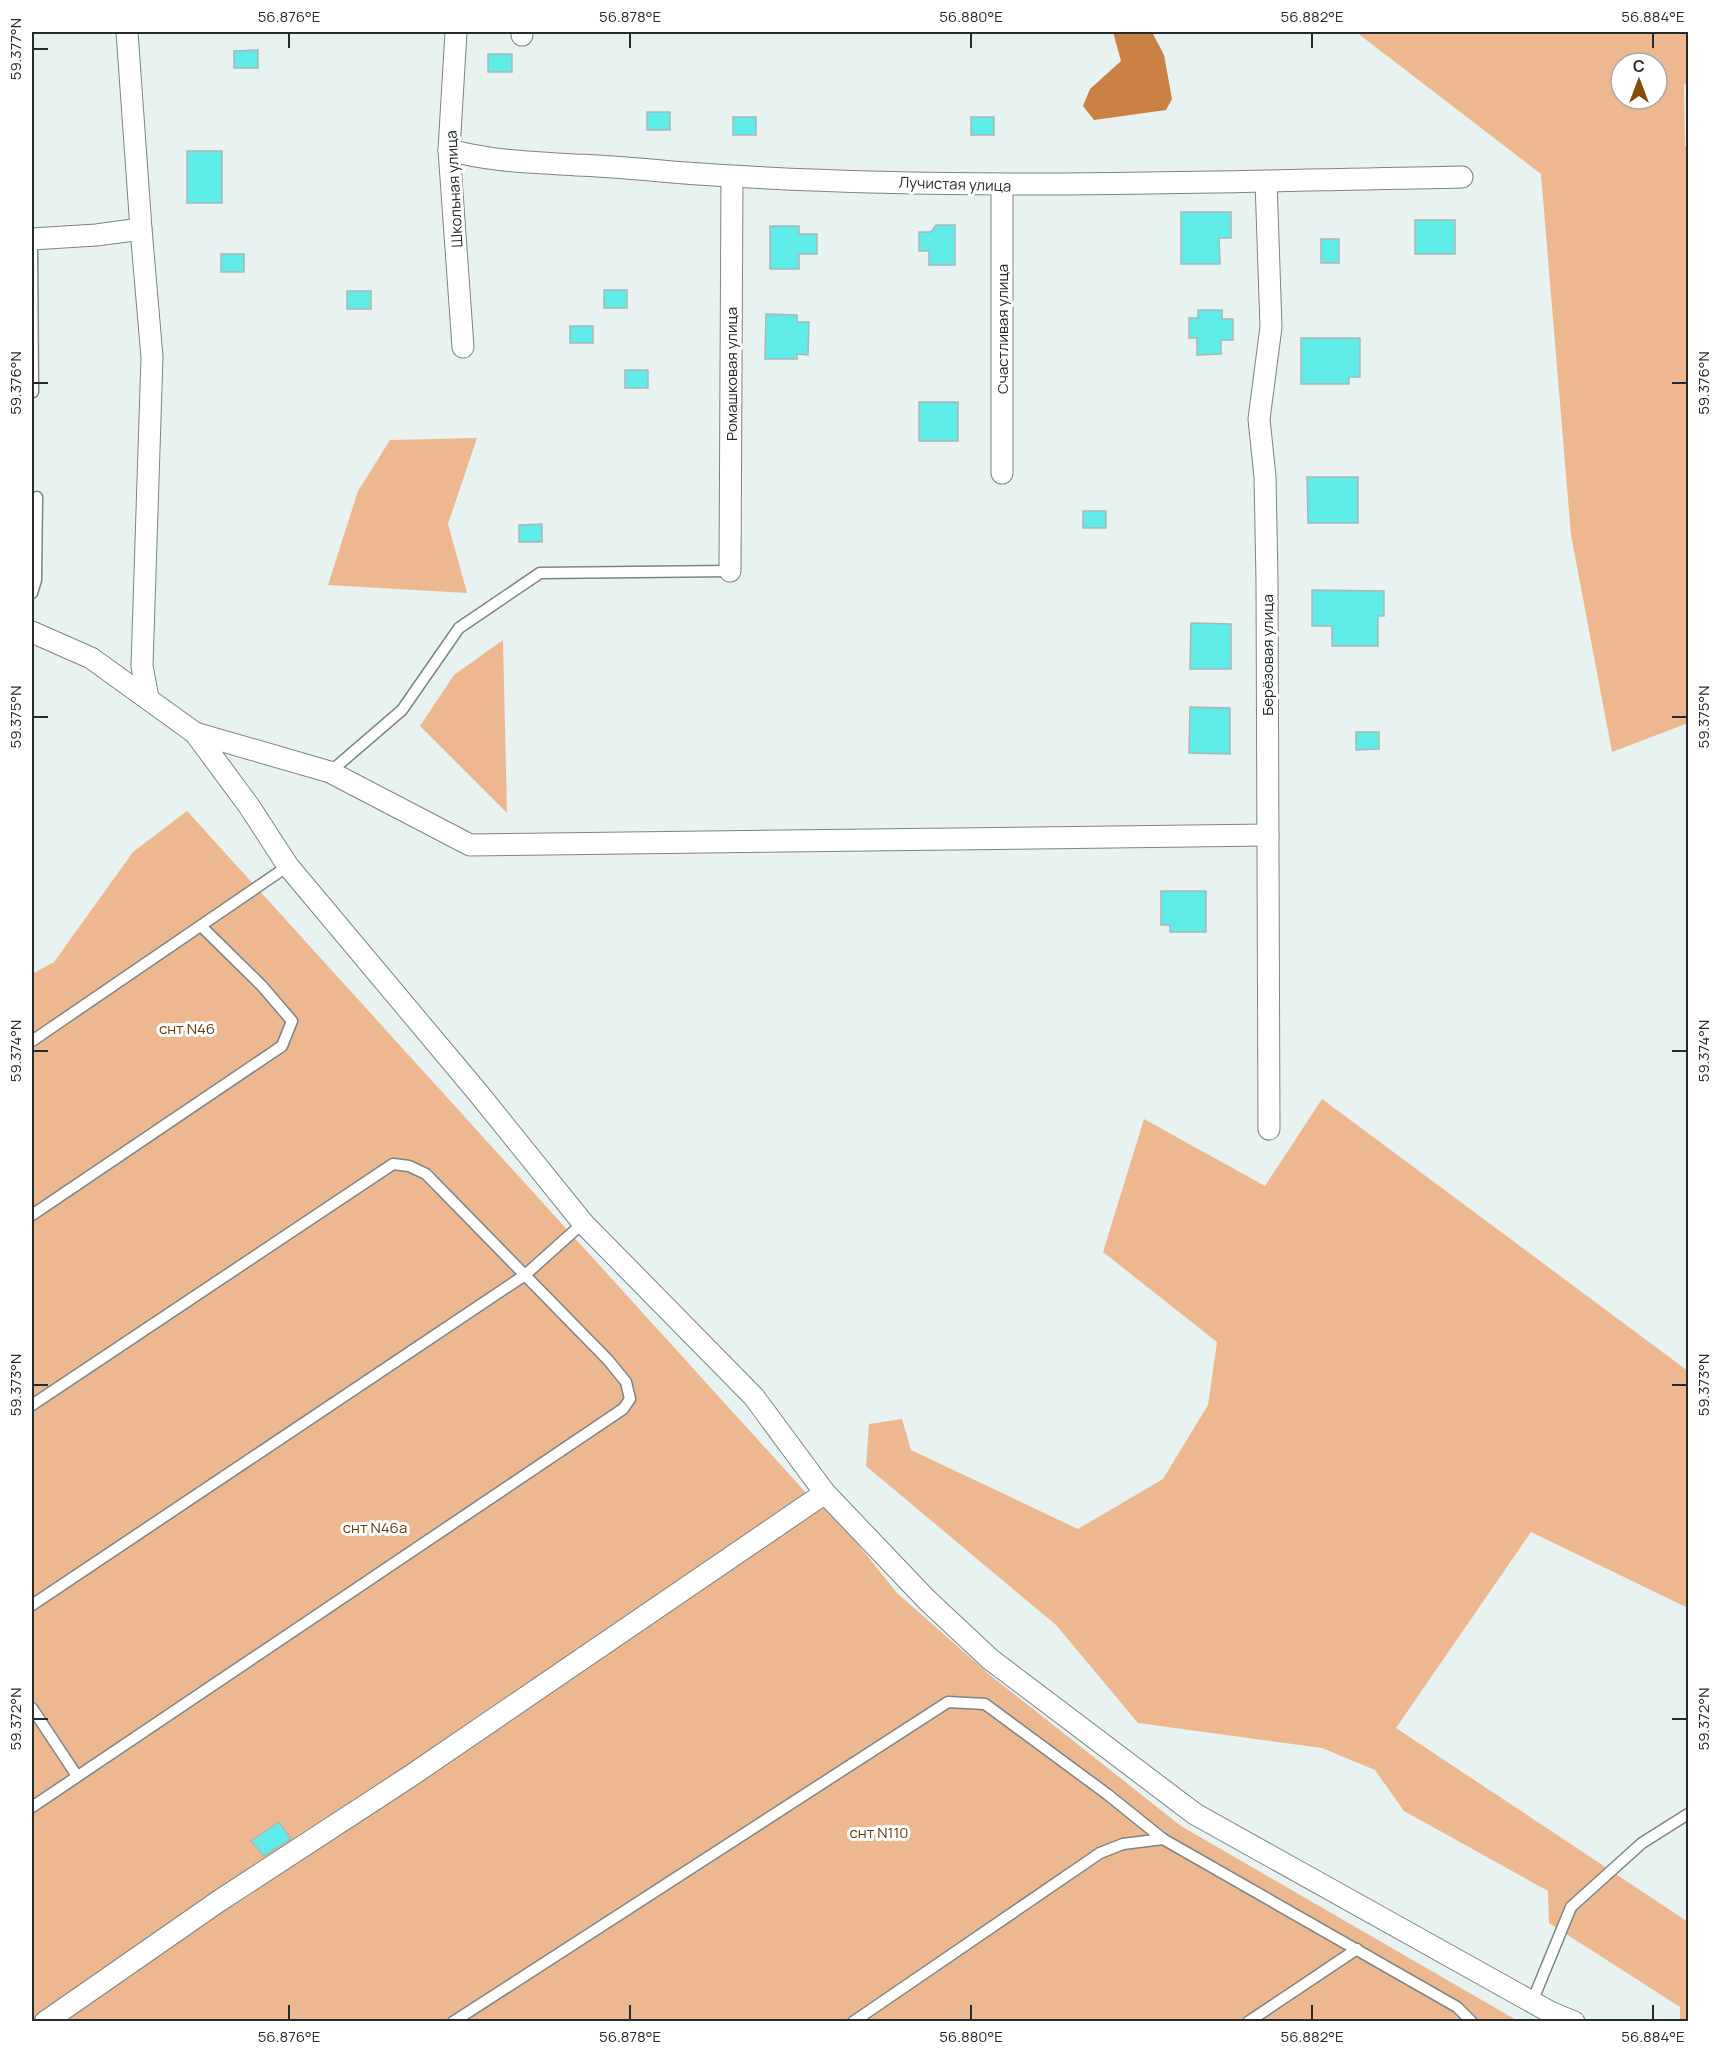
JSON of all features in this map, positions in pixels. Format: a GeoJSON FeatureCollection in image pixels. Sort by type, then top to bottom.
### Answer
{"type":"FeatureCollection","features":[{"type":"Feature","properties":{"kind":"street"},"geometry":{"type":"LineString","coordinates":[[128,32],[152,357],[142,666],[148,698]]}},
{"type":"Feature","properties":{"kind":"street","name":"Школьная улица"},"geometry":{"type":"LineString","coordinates":[[456,32],[450,150],[464,347]]}},
{"type":"Feature","properties":{"kind":"street","name":"Лучистая улица"},"geometry":{"type":"LineString","coordinates":[[450,150],[482,159],[510,162],[732,177],[1002,186],[1462,177]]}},
{"type":"Feature","properties":{"kind":"street","name":"Ромашковая улица"},"geometry":{"type":"LineString","coordinates":[[730,571],[732,177]]}},
{"type":"Feature","properties":{"kind":"street","name":"Берёзовая улица"},"geometry":{"type":"LineString","coordinates":[[1266,181],[1271,327],[1259,420],[1265,477],[1269,1130]]}},
{"type":"Feature","properties":{"kind":"street","name":"Счастливая улица"},"geometry":{"type":"LineString","coordinates":[[1002,186],[1002,473]]}},
{"type":"Feature","properties":{"kind":"street"},"geometry":{"type":"LineString","coordinates":[[32,239],[96,235],[141,229]]}},
{"type":"Feature","properties":{"kind":"street"},"geometry":{"type":"LineString","coordinates":[[32,632],[91,658],[195,733],[249,806],[288,866],[479,1094],[583,1223],[754,1397],[825,1493],[927,1600],[990,1659],[1195,1814],[1543,2012],[1574,2022]]}},
{"type":"Feature","properties":{"kind":"street"},"geometry":{"type":"LineString","coordinates":[[195,733],[330,772],[470,845],[1268,835]]}},
{"type":"Feature","properties":{"kind":"street"},"geometry":{"type":"LineString","coordinates":[[45,2022],[219,1901],[409,1777],[825,1493]]}},
{"type":"Feature","properties":{"kind":"lane"},"geometry":{"type":"LineString","coordinates":[[32,239],[33,392]]}},
{"type":"Feature","properties":{"kind":"lane"},"geometry":{"type":"LineString","coordinates":[[32,593],[36,580],[37,497]]}},
{"type":"Feature","properties":{"kind":"lane"},"geometry":{"type":"LineString","coordinates":[[330,772],[402,710],[459,628],[540,573],[730,571]]}},
{"type":"Feature","properties":{"kind":"lane"},"geometry":{"type":"LineString","coordinates":[[32,1041],[288,866]]}},
{"type":"Feature","properties":{"kind":"lane"},"geometry":{"type":"LineString","coordinates":[[32,1215],[282,1046],[292,1021],[262,986],[201,926]]}},
{"type":"Feature","properties":{"kind":"lane"},"geometry":{"type":"LineString","coordinates":[[32,1405],[393,1164],[409,1166],[426,1174],[608,1360],[626,1382],[630,1399],[623,1409],[32,1807]]}},
{"type":"Feature","properties":{"kind":"lane"},"geometry":{"type":"LineString","coordinates":[[32,1605],[525,1275],[583,1223]]}},
{"type":"Feature","properties":{"kind":"lane"},"geometry":{"type":"LineString","coordinates":[[453,2022],[948,1702],[985,1704],[1107,1794],[1163,1839],[1457,2007],[1472,2022]]}},
{"type":"Feature","properties":{"kind":"lane"},"geometry":{"type":"LineString","coordinates":[[32,1708],[77,1776]]}},
{"type":"Feature","properties":{"kind":"lane"},"geometry":{"type":"LineString","coordinates":[[1543,2012],[1571,1907],[1642,1843],[1689,1814]]}},
{"type":"Feature","properties":{"kind":"lane"},"geometry":{"type":"LineString","coordinates":[[853,2022],[1100,1853],[1123,1844],[1163,1839]]}},
{"type":"Feature","properties":{"kind":"lane"},"geometry":{"type":"LineString","coordinates":[[1248,2022],[1357,1949]]}},
{"type":"Feature","properties":{"kind":"green space"},"geometry":{"type":"Polygon","coordinates":[[[1356,32],[1688,32],[1688,88],[1684,83],[1685,146],[1688,147],[1688,723],[1612,752],[1571,535],[1541,174],[1356,32]]]}},
{"type":"Feature","properties":{"kind":"green space"},"geometry":{"type":"Polygon","coordinates":[[[477,438],[448,524],[467,593],[328,585],[358,491],[390,440],[477,438]]]}},
{"type":"Feature","properties":{"kind":"green space"},"geometry":{"type":"Polygon","coordinates":[[[503,640],[507,813],[420,726],[454,675],[503,640]]]}},
{"type":"Feature","properties":{"kind":"green space"},"geometry":{"type":"Polygon","coordinates":[[[187,811],[809,1496],[832,1512],[897,1593],[990,1675],[1181,1826],[1518,2021],[32,2022],[32,974],[54,962],[133,852],[187,811]]]}},
{"type":"Feature","properties":{"kind":"green space"},"geometry":{"type":"Polygon","coordinates":[[[1322,1099],[1688,1371],[1688,1608],[1531,1532],[1396,1728],[1688,1922],[1688,2021],[1680,2021],[1680,2007],[1549,1923],[1548,1891],[1404,1811],[1375,1770],[1322,1748],[1138,1723],[1056,1625],[866,1466],[869,1424],[902,1419],[911,1450],[1078,1529],[1163,1479],[1208,1405],[1217,1342],[1103,1252],[1144,1119],[1265,1186],[1322,1099]]]}},
{"type":"Feature","properties":{"kind":"shaded area"},"geometry":{"type":"Polygon","coordinates":[[[1113,32],[1152,32],[1164,55],[1172,99],[1166,110],[1094,120],[1083,106],[1090,89],[1121,61],[1113,32]]]}},
{"type":"Feature","properties":{"kind":"building"},"geometry":{"type":"Polygon","coordinates":[[[258,50],[258,68],[234,68],[234,51],[258,50]]]}},
{"type":"Feature","properties":{"kind":"building"},"geometry":{"type":"Polygon","coordinates":[[[488,54],[512,54],[512,72],[488,72],[488,54]]]}},
{"type":"Feature","properties":{"kind":"building"},"geometry":{"type":"Polygon","coordinates":[[[647,112],[670,112],[670,130],[647,130],[647,112]]]}},
{"type":"Feature","properties":{"kind":"building"},"geometry":{"type":"Polygon","coordinates":[[[733,117],[756,117],[756,135],[733,135],[733,117]]]}},
{"type":"Feature","properties":{"kind":"building"},"geometry":{"type":"Polygon","coordinates":[[[971,117],[994,117],[994,135],[971,135],[971,117]]]}},
{"type":"Feature","properties":{"kind":"building"},"geometry":{"type":"Polygon","coordinates":[[[187,151],[222,151],[222,203],[187,203],[187,151]]]}},
{"type":"Feature","properties":{"kind":"building"},"geometry":{"type":"Polygon","coordinates":[[[1181,212],[1231,212],[1231,238],[1219,238],[1220,264],[1181,264],[1181,212]]]}},
{"type":"Feature","properties":{"kind":"building"},"geometry":{"type":"Polygon","coordinates":[[[1415,220],[1455,220],[1455,254],[1415,254],[1415,220]]]}},
{"type":"Feature","properties":{"kind":"building"},"geometry":{"type":"Polygon","coordinates":[[[936,225],[955,225],[955,265],[929,265],[929,251],[919,251],[919,232],[931,232],[936,225]]]}},
{"type":"Feature","properties":{"kind":"building"},"geometry":{"type":"Polygon","coordinates":[[[770,226],[799,226],[799,234],[817,234],[817,254],[799,254],[799,269],[770,269],[770,226]]]}},
{"type":"Feature","properties":{"kind":"building"},"geometry":{"type":"Polygon","coordinates":[[[1321,239],[1339,239],[1339,263],[1321,263],[1321,239]]]}},
{"type":"Feature","properties":{"kind":"building"},"geometry":{"type":"Polygon","coordinates":[[[221,254],[244,254],[244,272],[221,272],[221,254]]]}},
{"type":"Feature","properties":{"kind":"building"},"geometry":{"type":"Polygon","coordinates":[[[604,290],[627,290],[627,308],[604,308],[604,290]]]}},
{"type":"Feature","properties":{"kind":"building"},"geometry":{"type":"Polygon","coordinates":[[[347,291],[371,291],[371,309],[347,309],[347,291]]]}},
{"type":"Feature","properties":{"kind":"building"},"geometry":{"type":"Polygon","coordinates":[[[1198,310],[1222,310],[1222,319],[1233,319],[1233,340],[1221,340],[1221,354],[1197,355],[1197,338],[1189,338],[1189,318],[1198,318],[1198,310]]]}},
{"type":"Feature","properties":{"kind":"building"},"geometry":{"type":"Polygon","coordinates":[[[766,314],[797,315],[797,322],[809,322],[808,355],[797,354],[797,359],[765,359],[766,314]]]}},
{"type":"Feature","properties":{"kind":"building"},"geometry":{"type":"Polygon","coordinates":[[[570,326],[593,326],[593,343],[570,343],[570,326]]]}},
{"type":"Feature","properties":{"kind":"building"},"geometry":{"type":"Polygon","coordinates":[[[1301,338],[1360,338],[1360,377],[1349,377],[1349,384],[1301,384],[1301,338]]]}},
{"type":"Feature","properties":{"kind":"building"},"geometry":{"type":"Polygon","coordinates":[[[625,370],[648,370],[648,388],[625,388],[625,370]]]}},
{"type":"Feature","properties":{"kind":"building"},"geometry":{"type":"Polygon","coordinates":[[[919,402],[958,402],[958,441],[919,441],[919,402]]]}},
{"type":"Feature","properties":{"kind":"building"},"geometry":{"type":"Polygon","coordinates":[[[1307,477],[1358,477],[1358,523],[1308,523],[1307,477]]]}},
{"type":"Feature","properties":{"kind":"building"},"geometry":{"type":"Polygon","coordinates":[[[1083,511],[1106,511],[1106,528],[1083,528],[1083,511]]]}},
{"type":"Feature","properties":{"kind":"building"},"geometry":{"type":"Polygon","coordinates":[[[542,524],[542,542],[519,542],[519,525],[542,524]]]}},
{"type":"Feature","properties":{"kind":"building"},"geometry":{"type":"Polygon","coordinates":[[[1312,590],[1384,591],[1384,616],[1378,616],[1378,646],[1332,646],[1332,626],[1312,626],[1312,590]]]}},
{"type":"Feature","properties":{"kind":"building"},"geometry":{"type":"Polygon","coordinates":[[[1191,623],[1231,624],[1231,669],[1190,669],[1191,623]]]}},
{"type":"Feature","properties":{"kind":"building"},"geometry":{"type":"Polygon","coordinates":[[[1190,707],[1230,708],[1230,754],[1189,753],[1190,707]]]}},
{"type":"Feature","properties":{"kind":"building"},"geometry":{"type":"Polygon","coordinates":[[[1356,732],[1379,732],[1379,749],[1356,750],[1356,732]]]}},
{"type":"Feature","properties":{"kind":"building"},"geometry":{"type":"Polygon","coordinates":[[[1161,891],[1206,891],[1206,932],[1170,932],[1170,925],[1161,925],[1161,891]]]}},
{"type":"Feature","properties":{"kind":"building"},"geometry":{"type":"Polygon","coordinates":[[[279,1822],[291,1839],[264,1856],[251,1841],[279,1822]]]}},
{"type":"Feature","properties":{"kind":"park label","name":"снт N46"},"geometry":{"type":"Point","coordinates":[187,1028]}},
{"type":"Feature","properties":{"kind":"park label","name":"снт N46а"},"geometry":{"type":"Point","coordinates":[375,1527]}},
{"type":"Feature","properties":{"kind":"park label","name":"снт N110"},"geometry":{"type":"Point","coordinates":[879,1832]}}]}
